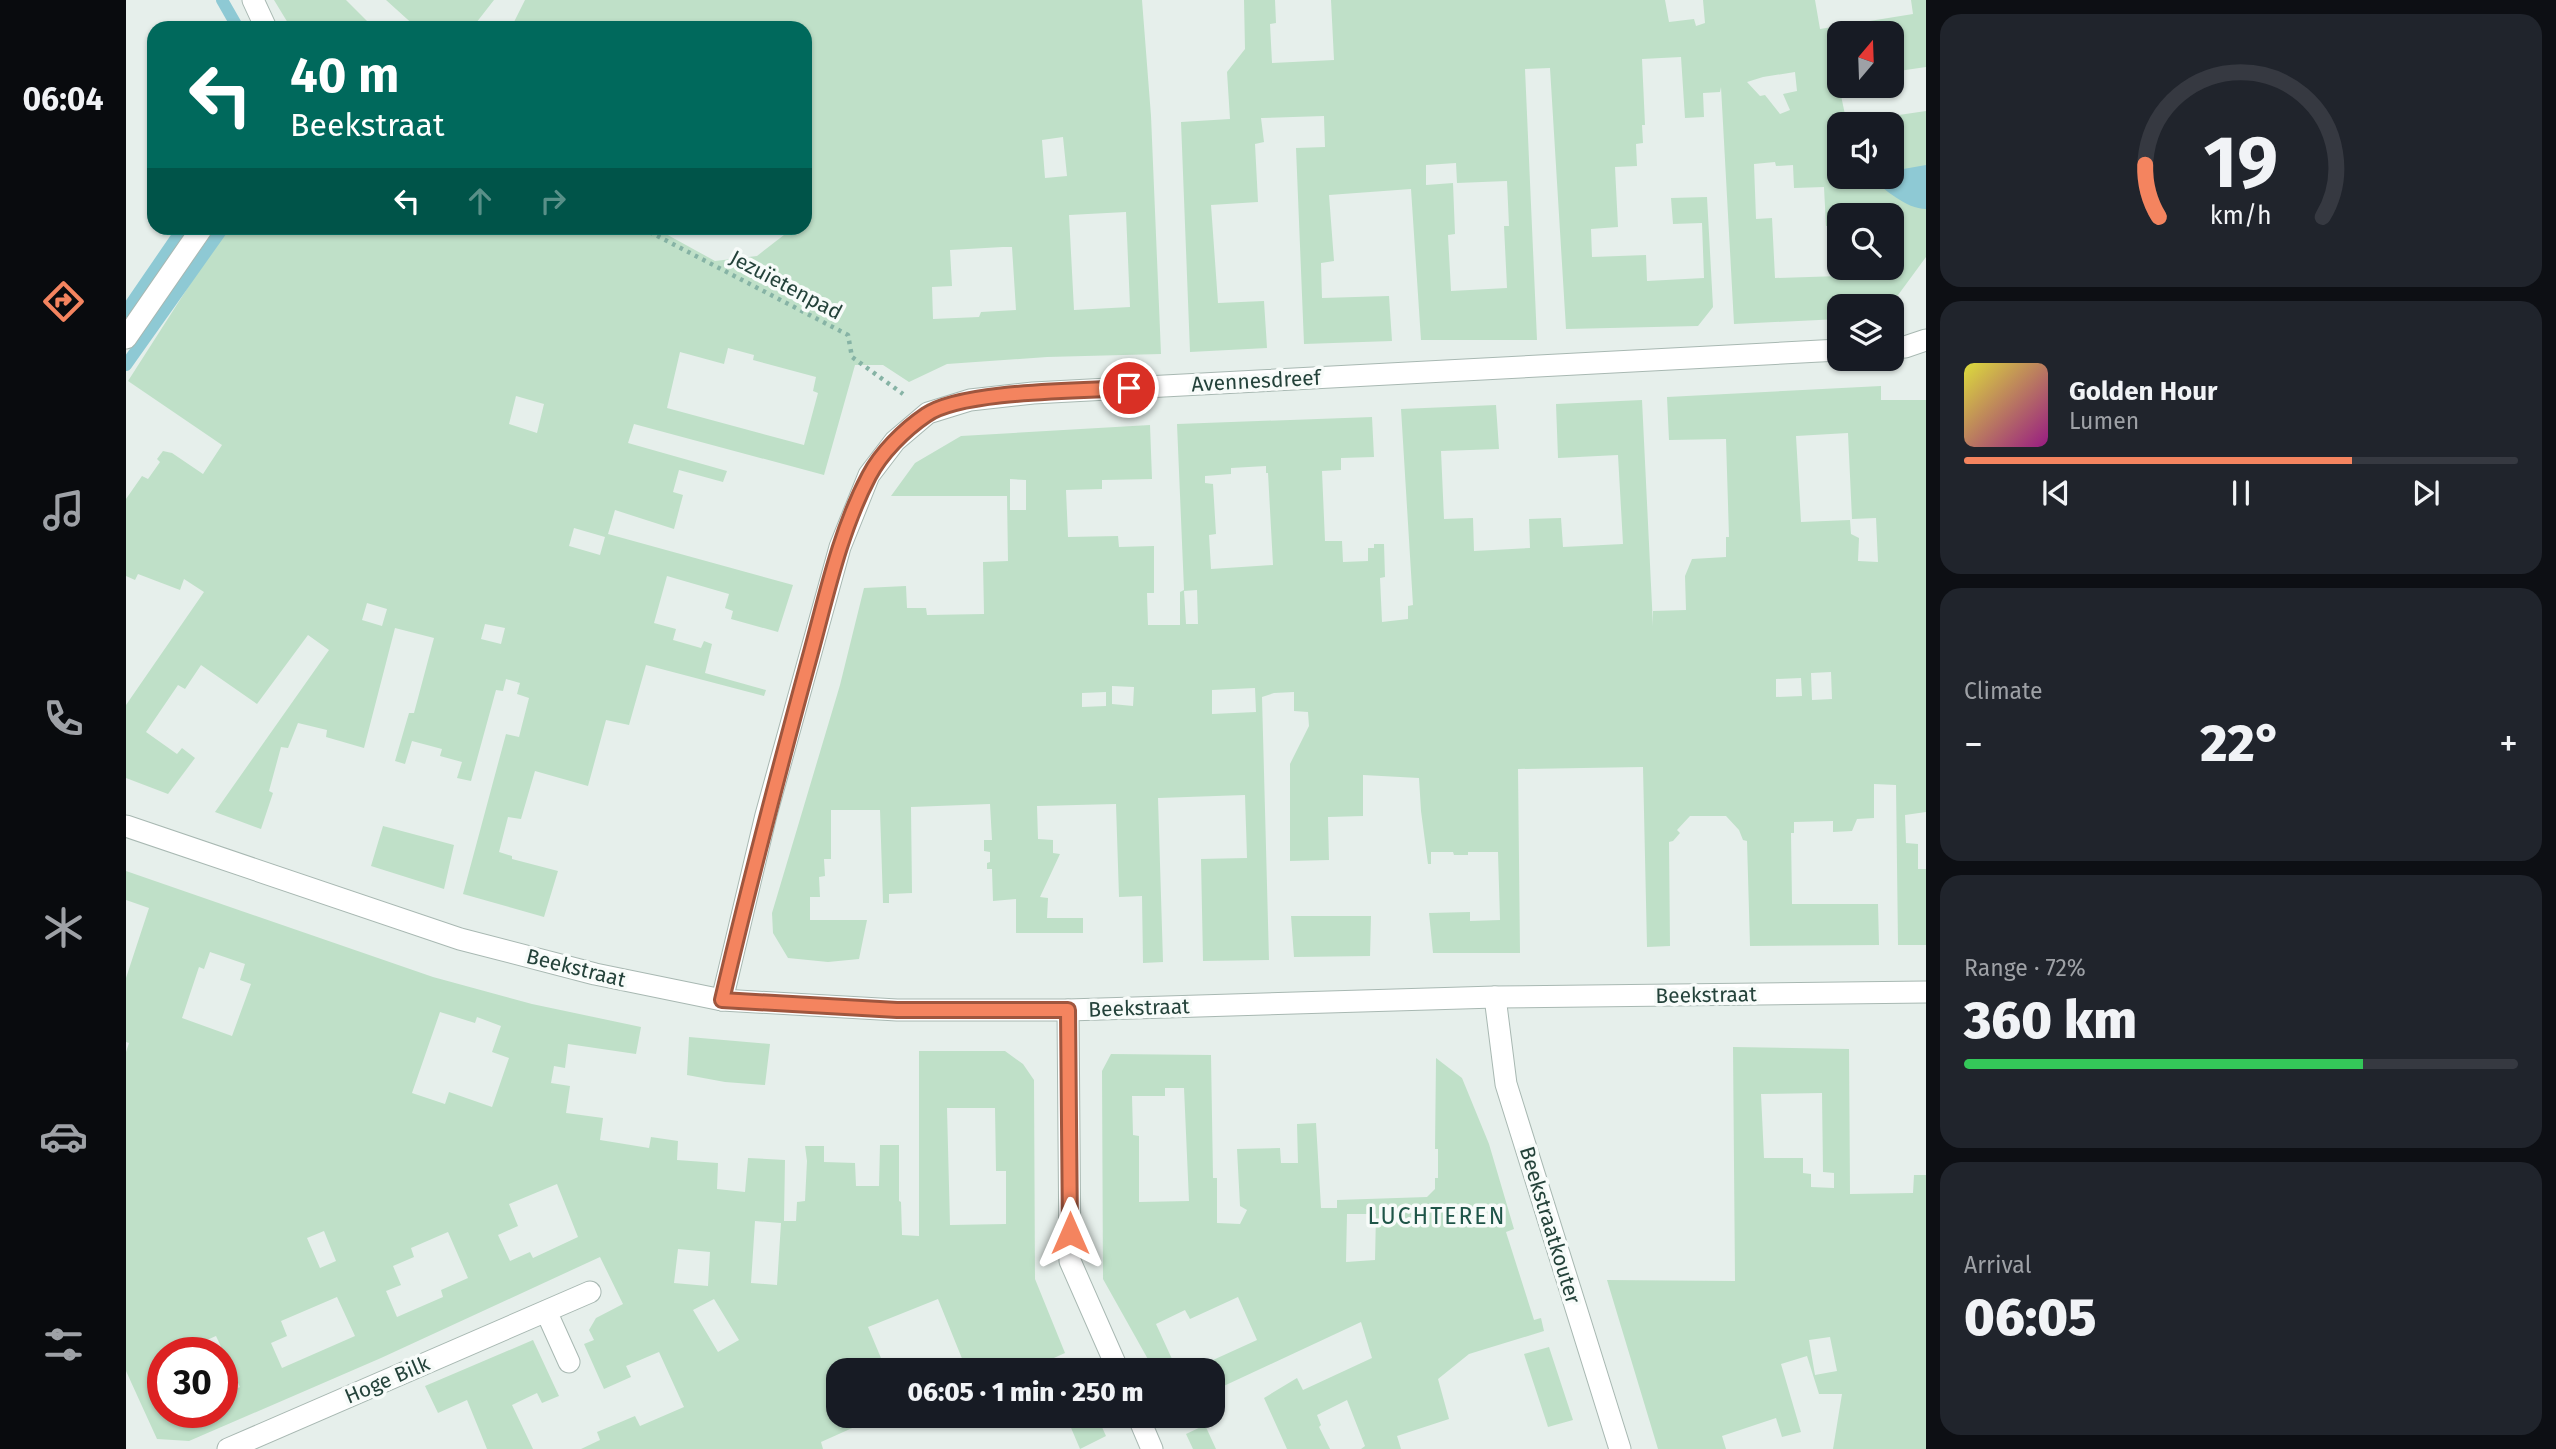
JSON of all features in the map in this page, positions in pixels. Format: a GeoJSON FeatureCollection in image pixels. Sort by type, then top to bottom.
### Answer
{"type":"FeatureCollection","features":[{"type":"Feature","properties":{"kind":"street"},"geometry":{"type":"LineString","coordinates":[[253,0],[263,21]]}},
{"type":"Feature","properties":{"kind":"street"},"geometry":{"type":"LineString","coordinates":[[126,338],[197,235]]}},
{"type":"Feature","properties":{"kind":"street"},"geometry":{"type":"LineString","coordinates":[[1908,348],[1926,340]]}},
{"type":"Feature","properties":{"kind":"street","name":"Avennesdreef"},"geometry":{"type":"LineString","coordinates":[[722,1000],[766,815],[840,547],[869,475],[895,441],[928,413],[970,400],[1033,393],[1827,351]]}},
{"type":"Feature","properties":{"kind":"street","name":"Beekstraat"},"geometry":{"type":"LineString","coordinates":[[126,827],[460,939],[595,974],[722,1000],[897,1010],[1068,1010],[1495,997],[1926,992]]}},
{"type":"Feature","properties":{"kind":"street","name":"Beekstraatkouter"},"geometry":{"type":"LineString","coordinates":[[1495,997],[1506,1084],[1620,1449]]}},
{"type":"Feature","properties":{"kind":"street"},"geometry":{"type":"LineString","coordinates":[[1068,1010],[1070,1261],[1113,1358]]}},
{"type":"Feature","properties":{"kind":"street","name":"Hoge Bilk"},"geometry":{"type":"LineString","coordinates":[[228,1449],[590,1292]]}},
{"type":"Feature","properties":{"kind":"street"},"geometry":{"type":"LineString","coordinates":[[546,1311],[569,1362]]}},
{"type":"Feature","properties":{"kind":"street"},"geometry":{"type":"LineString","coordinates":[[1143,1428],[1152,1449]]}},
{"type":"Feature","properties":{"kind":"path","name":"Jezuïetenpad"},"geometry":{"type":"LineString","coordinates":[[656,235],[849,335],[852,357],[928,413]]}},
{"type":"Feature","properties":{"kind":"green space"},"geometry":{"type":"Polygon","coordinates":[[[274,0],[346,0],[367,21],[287,21],[274,0]]]}},
{"type":"Feature","properties":{"kind":"green space"},"geometry":{"type":"Polygon","coordinates":[[[386,0],[494,0],[478,21],[409,21],[386,0]]]}},
{"type":"Feature","properties":{"kind":"green space"},"geometry":{"type":"Polygon","coordinates":[[[525,0],[1142,0],[1151,116],[1161,354],[1047,357],[947,364],[909,382],[883,365],[855,365],[824,475],[634,424],[628,443],[727,471],[723,482],[679,470],[673,492],[683,495],[674,529],[615,510],[608,534],[793,585],[778,632],[731,619],[733,611],[725,608],[729,594],[667,576],[654,623],[676,629],[673,640],[701,648],[704,641],[712,644],[705,673],[766,690],[764,696],[646,665],[629,725],[606,720],[588,786],[535,771],[521,819],[508,817],[499,852],[512,856],[512,859],[558,871],[544,917],[463,894],[506,734],[519,737],[529,698],[517,694],[520,683],[506,679],[503,691],[496,690],[471,781],[457,778],[462,762],[440,756],[442,749],[412,741],[405,764],[395,761],[409,713],[414,713],[434,638],[395,628],[364,748],[326,737],[327,730],[298,723],[288,748],[281,747],[269,791],[273,793],[261,829],[215,812],[329,650],[308,635],[257,704],[201,665],[185,689],[178,685],[146,732],[177,754],[182,748],[195,758],[168,794],[126,778],[126,705],[204,592],[184,579],[180,590],[138,574],[135,580],[126,576],[126,499],[142,476],[148,479],[160,462],[157,459],[163,451],[172,453],[203,474],[222,445],[128,381],[222,235],[668,235],[715,261],[757,256],[784,235],[812,235],[812,21],[514,21],[525,0]],[[1063,137],[1042,140],[1045,178],[1067,176],[1063,137]],[[1126,212],[1069,215],[1074,310],[1130,307],[1126,212]],[[1012,247],[950,250],[952,286],[932,287],[933,319],[979,317],[981,312],[1016,310],[1012,247]],[[728,348],[724,364],[680,352],[667,408],[804,445],[818,393],[813,391],[816,377],[753,360],[754,355],[728,348]],[[516,396],[509,424],[537,433],[544,404],[516,396]],[[574,528],[569,546],[600,555],[605,537],[574,528]],[[367,603],[362,620],[382,626],[387,609],[367,603]],[[485,624],[481,639],[501,644],[505,628],[485,624]]]}},
{"type":"Feature","properties":{"kind":"green space"},"geometry":{"type":"Polygon","coordinates":[[[1244,0],[1275,0],[1276,23],[1270,24],[1272,63],[1334,60],[1331,0],[1665,0],[1669,22],[1694,19],[1696,26],[1705,23],[1703,0],[1815,0],[1820,29],[1827,28],[1827,98],[1842,98],[1844,112],[1827,112],[1827,189],[1904,189],[1904,114],[1926,111],[1926,257],[1899,294],[1827,294],[1827,320],[1734,324],[1721,87],[1720,92],[1703,93],[1704,117],[1685,118],[1681,57],[1642,59],[1645,125],[1642,125],[1643,143],[1636,144],[1637,166],[1615,167],[1618,227],[1591,229],[1592,257],[1646,255],[1647,281],[1704,278],[1702,223],[1673,224],[1671,198],[1707,197],[1713,307],[1698,326],[1566,329],[1550,68],[1525,69],[1537,340],[1421,340],[1411,189],[1329,195],[1334,261],[1321,263],[1322,298],[1389,296],[1392,341],[1304,344],[1296,148],[1325,147],[1324,116],[1261,118],[1264,142],[1255,144],[1258,202],[1211,205],[1218,303],[1264,301],[1267,348],[1190,352],[1181,122],[1230,119],[1227,72],[1245,49],[1244,0]],[[1795,72],[1747,82],[1760,96],[1765,95],[1780,114],[1790,110],[1783,94],[1797,91],[1795,72]],[[1456,163],[1426,165],[1426,185],[1453,183],[1455,234],[1448,235],[1451,291],[1507,288],[1504,226],[1509,226],[1507,181],[1457,183],[1456,163]]]}},
{"type":"Feature","properties":{"kind":"green space"},"geometry":{"type":"Polygon","coordinates":[[[1911,0],[1926,0],[1926,67],[1904,70],[1904,21],[1870,21],[1913,14],[1911,0]]]}},
{"type":"Feature","properties":{"kind":"green space"},"geometry":{"type":"Polygon","coordinates":[[[1881,386],[1881,400],[1926,400],[1926,812],[1905,815],[1906,843],[1918,844],[1918,869],[1926,869],[1926,945],[1898,945],[1896,785],[1874,784],[1874,818],[1857,819],[1852,831],[1833,832],[1833,821],[1794,822],[1794,833],[1791,833],[1792,904],[1878,904],[1879,945],[1750,946],[1747,841],[1743,840],[1739,830],[1726,816],[1690,816],[1677,830],[1680,833],[1669,842],[1670,946],[1647,947],[1643,767],[1518,769],[1520,953],[1433,953],[1429,913],[1470,912],[1470,921],[1500,920],[1498,852],[1454,855],[1453,852],[1431,852],[1431,864],[1428,864],[1419,778],[1363,775],[1363,816],[1328,817],[1329,860],[1290,861],[1290,764],[1309,726],[1308,712],[1294,711],[1294,692],[1262,697],[1269,960],[1203,961],[1201,859],[1247,858],[1245,795],[1158,798],[1163,962],[1143,963],[1142,896],[1119,897],[1116,804],[1037,806],[1038,839],[1053,840],[1053,853],[1060,854],[1040,897],[1048,898],[1047,918],[1083,918],[1083,933],[1016,933],[1016,899],[993,901],[992,869],[987,869],[990,852],[984,851],[984,840],[992,840],[990,804],[911,807],[912,893],[889,894],[889,903],[883,903],[880,810],[831,810],[831,859],[824,859],[825,876],[819,877],[820,897],[810,897],[810,920],[867,920],[859,959],[828,962],[788,958],[773,933],[772,913],[840,685],[864,588],[906,586],[907,608],[926,608],[927,615],[984,614],[983,562],[1008,561],[1007,496],[891,496],[915,463],[961,436],[1150,425],[1152,479],[1102,480],[1102,489],[1066,490],[1068,537],[1118,536],[1119,547],[1154,546],[1154,593],[1147,593],[1148,625],[1180,625],[1180,592],[1184,590],[1177,424],[1372,417],[1374,457],[1341,458],[1341,470],[1322,471],[1325,541],[1342,541],[1343,562],[1368,561],[1368,548],[1374,548],[1374,544],[1384,544],[1385,577],[1380,578],[1382,622],[1408,619],[1408,606],[1413,605],[1401,409],[1496,405],[1499,449],[1441,451],[1444,519],[1473,518],[1474,551],[1530,548],[1529,519],[1561,518],[1563,547],[1623,544],[1618,455],[1558,458],[1556,404],[1642,400],[1653,626],[1653,611],[1686,610],[1685,576],[1692,559],[1726,557],[1726,537],[1729,537],[1726,439],[1669,440],[1667,397],[1881,386]],[[1848,433],[1796,436],[1801,522],[1850,520],[1851,534],[1859,538],[1858,561],[1878,562],[1876,518],[1852,519],[1848,433]],[[1266,466],[1231,468],[1231,474],[1205,476],[1205,483],[1213,484],[1216,534],[1209,535],[1211,569],[1273,565],[1266,466]],[[1010,479],[1010,510],[1026,510],[1026,480],[1010,479]],[[1197,590],[1184,591],[1186,624],[1198,624],[1197,590]],[[1831,672],[1811,673],[1812,700],[1832,699],[1831,672]],[[1801,678],[1776,679],[1776,697],[1802,696],[1801,678]],[[1112,686],[1112,704],[1133,706],[1134,687],[1112,686]],[[1255,688],[1212,690],[1212,714],[1256,712],[1255,688]],[[1106,692],[1082,693],[1082,707],[1106,706],[1106,692]]]}},
{"type":"Feature","properties":{"kind":"green space"},"geometry":{"type":"Polygon","coordinates":[[[383,826],[454,845],[444,889],[371,866],[383,826]]]}},
{"type":"Feature","properties":{"kind":"green space"},"geometry":{"type":"Polygon","coordinates":[[[126,871],[433,977],[532,1004],[641,1027],[636,1054],[568,1044],[565,1068],[554,1066],[551,1083],[570,1086],[566,1113],[603,1118],[600,1140],[649,1148],[651,1137],[678,1141],[677,1160],[718,1163],[717,1189],[745,1192],[748,1158],[785,1160],[784,1221],[796,1221],[797,1202],[805,1201],[805,1146],[824,1146],[824,1162],[855,1163],[856,1186],[879,1186],[880,1145],[899,1145],[902,1235],[919,1236],[919,1051],[1005,1051],[1023,1064],[1034,1080],[1035,1279],[1065,1353],[1054,1358],[962,1358],[938,1299],[868,1327],[881,1358],[826,1358],[826,1428],[852,1428],[821,1442],[823,1449],[581,1449],[600,1440],[597,1432],[635,1416],[640,1426],[684,1407],[659,1352],[626,1366],[631,1377],[604,1389],[584,1344],[594,1340],[589,1330],[596,1318],[623,1304],[600,1257],[381,1358],[238,1420],[238,1337],[147,1337],[147,1417],[126,1371],[126,1052],[129,1043],[126,1042],[126,978],[149,908],[126,900],[126,871]],[[210,952],[204,969],[199,967],[182,1018],[232,1036],[251,984],[240,980],[245,964],[210,952]],[[440,1012],[412,1093],[445,1104],[449,1092],[492,1107],[509,1058],[492,1052],[501,1026],[477,1017],[475,1023],[440,1012]],[[947,1108],[950,1225],[1006,1224],[1006,1171],[996,1171],[995,1108],[947,1108]],[[557,1184],[509,1204],[518,1226],[498,1235],[510,1261],[530,1252],[533,1258],[578,1237],[557,1184]],[[755,1221],[751,1283],[777,1285],[781,1223],[755,1221]],[[324,1231],[307,1238],[320,1268],[336,1261],[324,1231]],[[448,1232],[411,1248],[414,1257],[393,1266],[401,1285],[386,1291],[397,1317],[443,1297],[441,1290],[468,1278],[448,1232]],[[678,1249],[674,1283],[708,1286],[710,1252],[678,1249]],[[337,1297],[281,1321],[287,1336],[271,1343],[282,1368],[355,1336],[337,1297]],[[714,1299],[693,1310],[718,1352],[739,1340],[714,1299]]]}},
{"type":"Feature","properties":{"kind":"green space"},"geometry":{"type":"Polygon","coordinates":[[[1291,916],[1371,916],[1370,956],[1294,957],[1291,916]]]}},
{"type":"Feature","properties":{"kind":"green space"},"geometry":{"type":"Polygon","coordinates":[[[689,1037],[770,1044],[765,1085],[725,1082],[687,1075],[689,1037]]]}},
{"type":"Feature","properties":{"kind":"green space"},"geometry":{"type":"Polygon","coordinates":[[[1733,1047],[1849,1049],[1850,1194],[1913,1193],[1914,1175],[1926,1175],[1926,1449],[1833,1449],[1842,1394],[1819,1394],[1807,1356],[1781,1364],[1801,1432],[1782,1437],[1776,1418],[1722,1436],[1726,1449],[1658,1449],[1607,1280],[1735,1281],[1733,1047]],[[1822,1093],[1761,1094],[1764,1158],[1803,1158],[1803,1173],[1811,1174],[1811,1187],[1834,1188],[1834,1173],[1823,1172],[1822,1093]],[[1830,1337],[1809,1340],[1815,1375],[1837,1371],[1830,1337]]]}},
{"type":"Feature","properties":{"kind":"green space"},"geometry":{"type":"Polygon","coordinates":[[[1111,1054],[1211,1055],[1213,1178],[1217,1178],[1217,1223],[1240,1224],[1247,1210],[1240,1206],[1237,1149],[1280,1148],[1281,1163],[1298,1163],[1297,1124],[1316,1123],[1321,1208],[1337,1208],[1337,1200],[1427,1197],[1435,1189],[1435,1178],[1438,1178],[1438,1149],[1435,1149],[1436,1058],[1462,1078],[1489,1144],[1514,1229],[1506,1232],[1534,1320],[1541,1318],[1544,1331],[1469,1354],[1438,1379],[1449,1419],[1397,1436],[1401,1449],[1361,1449],[1365,1446],[1347,1400],[1317,1415],[1321,1425],[1319,1427],[1330,1449],[1287,1449],[1264,1398],[1297,1378],[1303,1390],[1372,1358],[1361,1322],[1225,1385],[1225,1358],[1217,1358],[1257,1340],[1238,1297],[1190,1319],[1185,1310],[1156,1324],[1172,1358],[1147,1358],[1103,1279],[1102,1071],[1111,1054]],[[1165,1088],[1165,1096],[1132,1096],[1133,1135],[1139,1136],[1139,1202],[1189,1201],[1184,1088],[1165,1088]],[[1347,1214],[1346,1262],[1375,1260],[1376,1214],[1347,1214]]]}},
{"type":"Feature","properties":{"kind":"green space"},"geometry":{"type":"Polygon","coordinates":[[[533,1340],[559,1396],[542,1403],[537,1393],[512,1405],[533,1449],[487,1449],[467,1400],[438,1413],[425,1386],[533,1340]]]}},
{"type":"Feature","properties":{"kind":"green space"},"geometry":{"type":"Polygon","coordinates":[[[1549,1347],[1573,1420],[1548,1427],[1524,1354],[1549,1347]]]}},
{"type":"Feature","properties":{"kind":"green space"},"geometry":{"type":"Polygon","coordinates":[[[152,1428],[219,1428],[189,1441],[157,1439],[152,1428]]]}},
{"type":"Feature","properties":{"kind":"green space"},"geometry":{"type":"Polygon","coordinates":[[[1071,1428],[1102,1428],[1106,1436],[1080,1449],[1071,1428]]]}},
{"type":"Feature","properties":{"kind":"green space"},"geometry":{"type":"Polygon","coordinates":[[[1199,1428],[1206,1428],[1216,1449],[1193,1449],[1186,1434],[1199,1428]]]}},
{"type":"Feature","properties":{"kind":"water"},"geometry":{"type":"Polygon","coordinates":[[[1926,165],[1926,209],[1911,206],[1885,189],[1904,189],[1904,169],[1926,165]]]}},
{"type":"Feature","properties":{"kind":"waterway"},"geometry":{"type":"LineString","coordinates":[[222,0],[234,21]]}},
{"type":"Feature","properties":{"kind":"waterway"},"geometry":{"type":"LineString","coordinates":[[126,311],[178,235]]}},
{"type":"Feature","properties":{"kind":"waterway"},"geometry":{"type":"LineString","coordinates":[[126,365],[218,235]]}},
{"type":"Feature","properties":{"kind":"district","name":"LUCHTEREN"},"geometry":{"type":"Point","coordinates":[1437,1216]}},
{"type":"Feature","properties":{"kind":"route"},"geometry":{"type":"LineString","coordinates":[[1070,1233],[1068,1010],[897,1010],[722,1000],[766,815],[840,547],[869,475],[895,441],[928,413],[970,400],[1033,393],[1129,388]]}}]}
